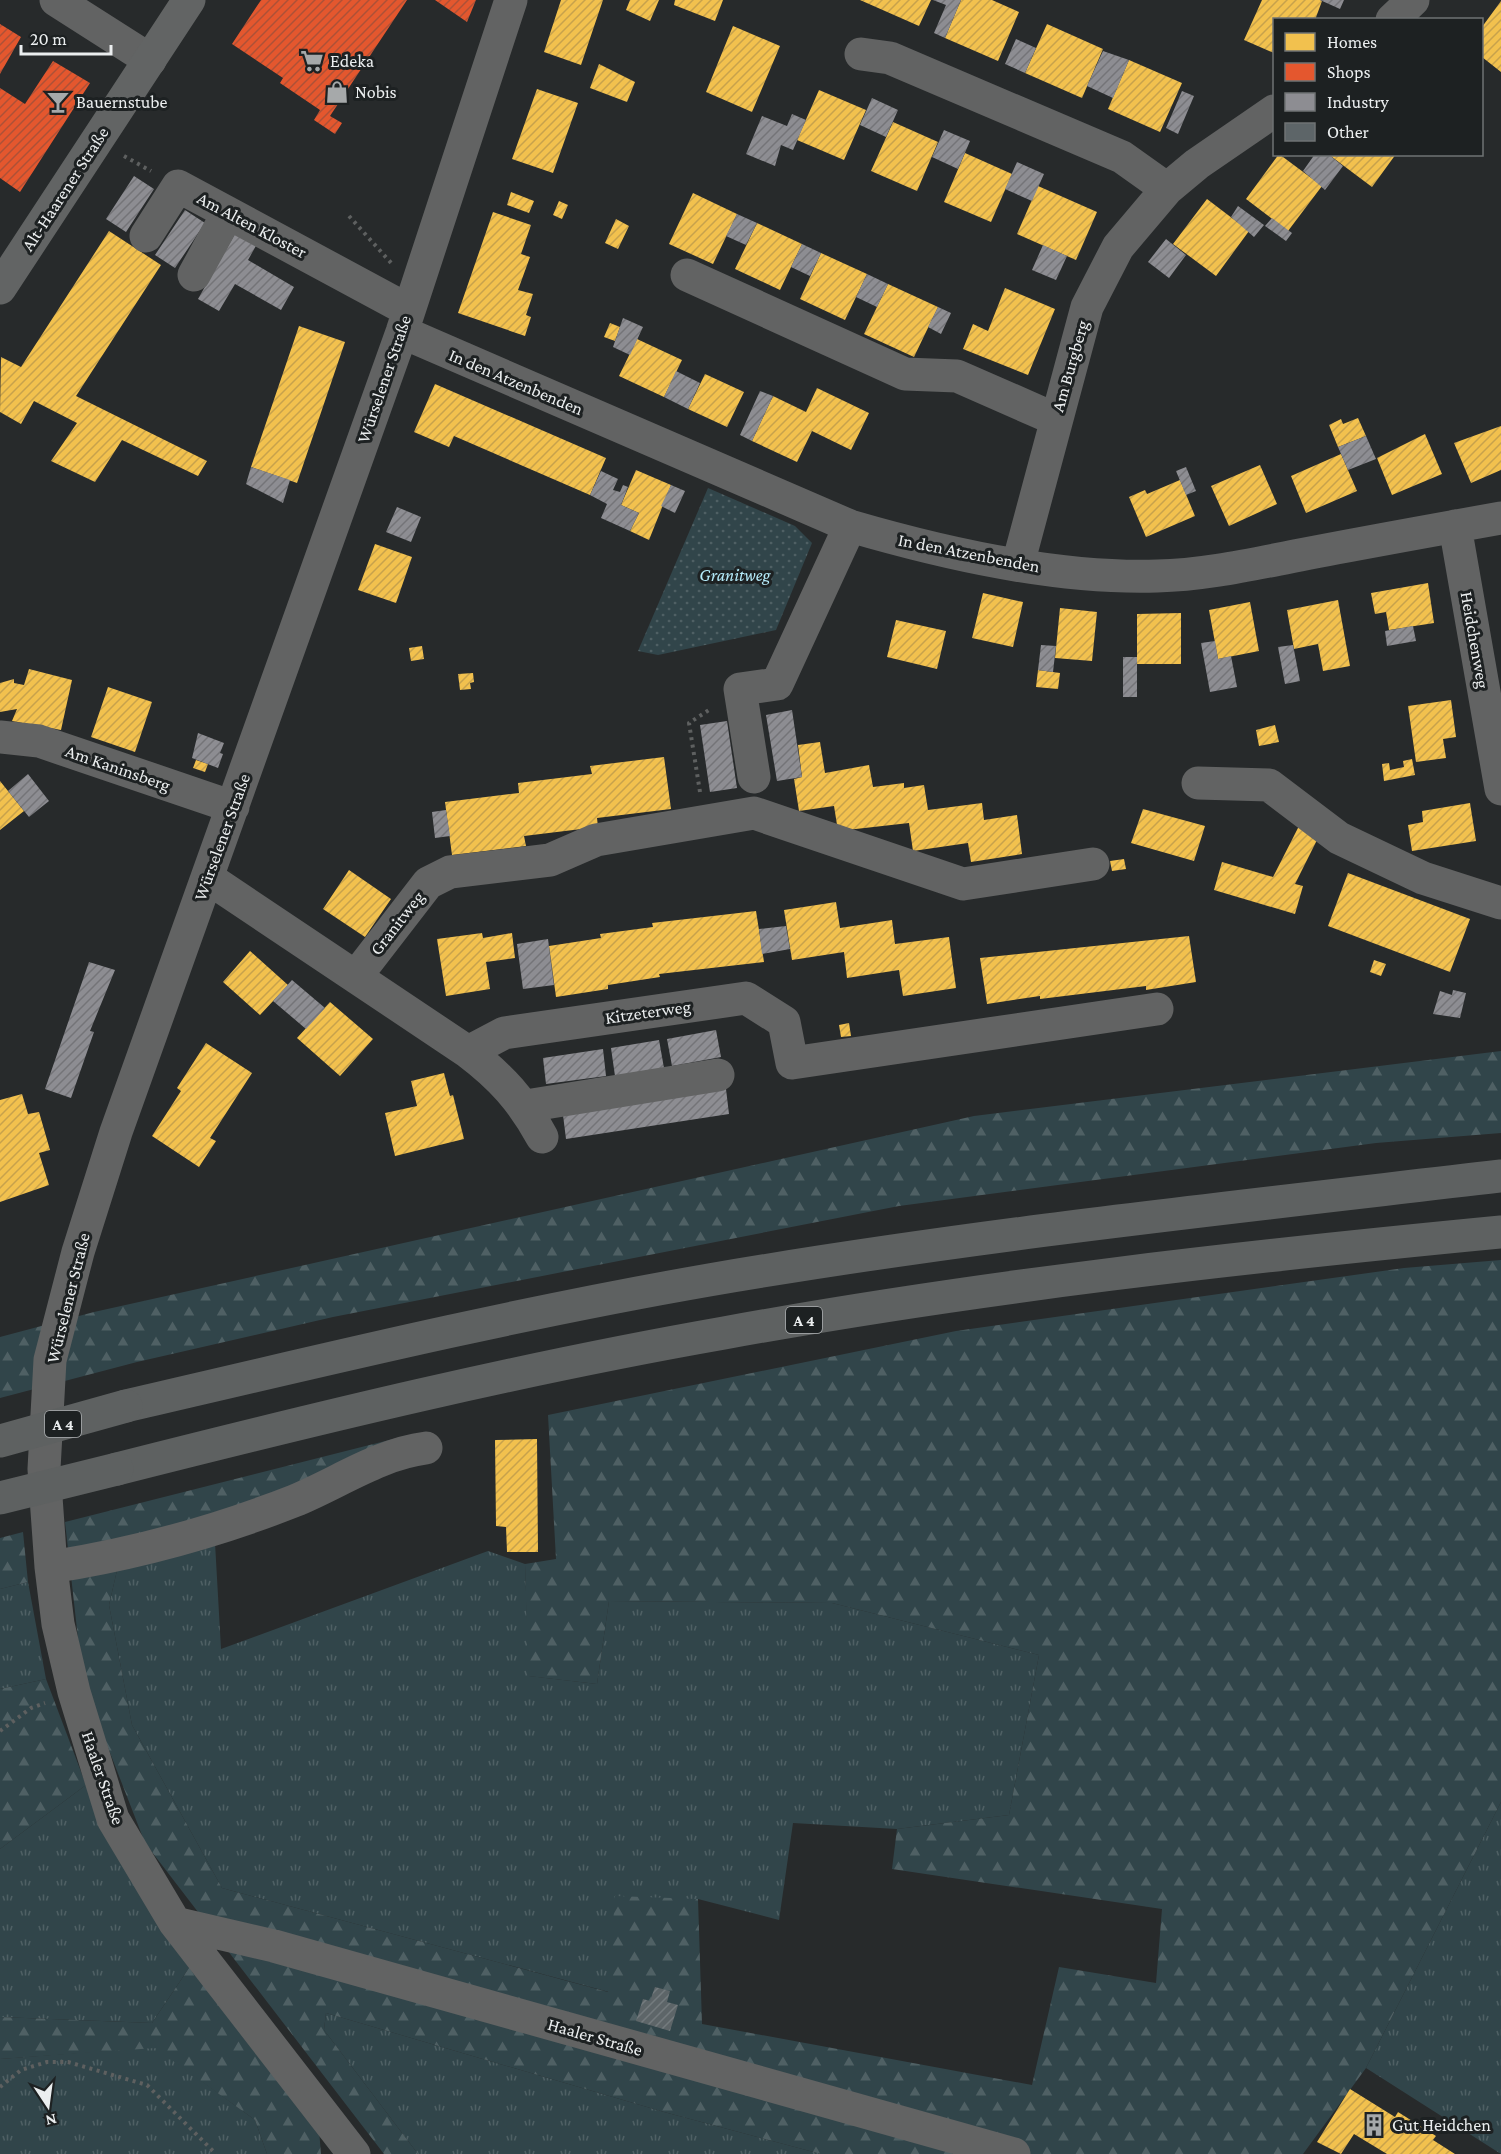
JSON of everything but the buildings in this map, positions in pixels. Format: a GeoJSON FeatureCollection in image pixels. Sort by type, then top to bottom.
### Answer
{"type":"FeatureCollection","features":[{"type":"Feature","properties":{"kind":"highway","name":"A 4"},"geometry":{"type":"LineString","coordinates":[[0,1441],[126,1406],[359,1351],[708,1280],[1054,1228],[1501,1176]]}},
{"type":"Feature","properties":{"kind":"highway","name":"A 4"},"geometry":{"type":"LineString","coordinates":[[0,1498],[364,1406],[724,1333],[1075,1277],[1501,1232]]}},
{"type":"Feature","properties":{"kind":"main road","name":"Alt-Haarener Straße"},"geometry":{"type":"LineString","coordinates":[[0,288],[189,0]]}},
{"type":"Feature","properties":{"kind":"street"},"geometry":{"type":"LineString","coordinates":[[56,0],[150,60]]}},
{"type":"Feature","properties":{"kind":"street","name":"Würselener Straße"},"geometry":{"type":"LineString","coordinates":[[74,1692],[58,1624],[51,1568],[44,1469],[50,1360],[78,1252],[116,1132],[405,321],[512,0]]}},
{"type":"Feature","properties":{"kind":"street"},"geometry":{"type":"LineString","coordinates":[[1394,18],[1413,0]]}},
{"type":"Feature","properties":{"kind":"street"},"geometry":{"type":"LineString","coordinates":[[861,54],[890,58],[1122,157],[1167,189]]}},
{"type":"Feature","properties":{"kind":"street","name":"Am Burgberg"},"geometry":{"type":"LineString","coordinates":[[1018,564],[1055,418],[1087,307],[1118,247],[1167,189],[1197,165],[1273,112]]}},
{"type":"Feature","properties":{"kind":"street"},"geometry":{"type":"LineString","coordinates":[[146,236],[178,186]]}},
{"type":"Feature","properties":{"kind":"street","name":"Am Alten Kloster"},"geometry":{"type":"LineString","coordinates":[[178,186],[228,213],[405,321]]}},
{"type":"Feature","properties":{"kind":"street"},"geometry":{"type":"LineString","coordinates":[[194,275],[228,213]]}},
{"type":"Feature","properties":{"kind":"street"},"geometry":{"type":"LineString","coordinates":[[687,275],[905,374],[957,376],[1055,418]]}},
{"type":"Feature","properties":{"kind":"street","name":"In den Atzenbenden"},"geometry":{"type":"LineString","coordinates":[[405,321],[850,526],[927,548],[1018,564],[1085,572],[1157,576],[1221,570],[1501,518]]}},
{"type":"Feature","properties":{"kind":"street"},"geometry":{"type":"LineString","coordinates":[[754,777],[740,689],[777,684],[850,526]]}},
{"type":"Feature","properties":{"kind":"street","name":"Heidchenweg"},"geometry":{"type":"LineString","coordinates":[[1455,526],[1501,789]]}},
{"type":"Feature","properties":{"kind":"street","name":"Am Kaninsberg"},"geometry":{"type":"LineString","coordinates":[[0,737],[39,741],[233,807]]}},
{"type":"Feature","properties":{"kind":"street"},"geometry":{"type":"LineString","coordinates":[[1198,783],[1269,785],[1339,838],[1423,878],[1501,903]]}},
{"type":"Feature","properties":{"kind":"street","name":"Granitweg"},"geometry":{"type":"LineString","coordinates":[[357,975],[428,884],[450,872],[550,860],[596,840],[754,813],[963,884],[1094,864]]}},
{"type":"Feature","properties":{"kind":"street"},"geometry":{"type":"LineString","coordinates":[[208,878],[357,975],[493,1071],[526,1106],[542,1137]]}},
{"type":"Feature","properties":{"kind":"street","name":"Kitzeterweg"},"geometry":{"type":"LineString","coordinates":[[468,1052],[504,1033],[746,998],[784,1022],[792,1063],[1157,1009]]}},
{"type":"Feature","properties":{"kind":"street"},"geometry":{"type":"LineString","coordinates":[[526,1106],[718,1075]]}},
{"type":"Feature","properties":{"kind":"street"},"geometry":{"type":"LineString","coordinates":[[51,1568],[121,1556],[213,1531],[295,1500],[402,1451],[426,1448]]}},
{"type":"Feature","properties":{"kind":"street","name":"Haaler Straße"},"geometry":{"type":"LineString","coordinates":[[74,1692],[113,1819],[175,1923],[354,2154]]}},
{"type":"Feature","properties":{"kind":"street","name":"Haaler Straße"},"geometry":{"type":"LineString","coordinates":[[175,1923],[274,1946],[1014,2154]]}},
{"type":"Feature","properties":{"kind":"path","name":"Am Alten Kloster"},"geometry":{"type":"LineString","coordinates":[[97,141],[178,186]]}},
{"type":"Feature","properties":{"kind":"path"},"geometry":{"type":"LineString","coordinates":[[349,216],[395,268]]}},
{"type":"Feature","properties":{"kind":"path"},"geometry":{"type":"LineString","coordinates":[[690,733],[699,790]]}},
{"type":"Feature","properties":{"kind":"path"},"geometry":{"type":"LineString","coordinates":[[0,1731],[31,1708],[74,1692]]}},
{"type":"Feature","properties":{"kind":"path"},"geometry":{"type":"LineString","coordinates":[[0,2087],[21,2070],[47,2062],[68,2062],[147,2085],[216,2154]]}},
{"type":"Feature","properties":{"kind":"green space","name":"Granitweg"},"geometry":{"type":"Polygon","coordinates":[[[708,488],[795,526],[812,543],[776,630],[658,655],[638,651],[708,488]]]}},
{"type":"Feature","properties":{"kind":"green space"},"geometry":{"type":"Polygon","coordinates":[[[1501,1051],[1501,1133],[1376,1143],[899,1206],[333,1317],[137,1362],[0,1398],[0,1337],[94,1312],[974,1116],[1501,1051]]]}},
{"type":"Feature","properties":{"kind":"green space"},"geometry":{"type":"Polygon","coordinates":[[[1501,1260],[1501,1802],[1366,2068],[1303,2154],[821,2154],[664,2112],[326,2013],[324,2030],[418,2154],[384,2154],[145,1843],[83,1683],[65,1522],[409,1435],[118,1566],[109,1605],[132,1725],[222,1888],[608,1992],[615,1896],[698,1899],[702,2024],[1032,2085],[1059,1967],[1156,1983],[1162,1909],[892,1869],[897,1829],[1009,1815],[1039,1655],[832,1603],[609,1601],[597,1684],[528,1676],[525,1564],[556,1559],[548,1415],[956,1331],[1404,1268],[1501,1260]]]}},
{"type":"Feature","properties":{"kind":"green space"},"geometry":{"type":"Polygon","coordinates":[[[23,1532],[28,1582],[0,1589],[0,1538],[23,1532]]]}},
{"type":"Feature","properties":{"kind":"green space"},"geometry":{"type":"Polygon","coordinates":[[[215,1543],[221,1649],[488,1551],[525,1564],[529,1676],[597,1684],[609,1601],[832,1603],[1039,1655],[1009,1815],[897,1829],[793,1823],[779,1920],[698,1899],[609,1992],[222,1888],[132,1725],[109,1605],[118,1566],[215,1543]]]}},
{"type":"Feature","properties":{"kind":"green space"},"geometry":{"type":"Polygon","coordinates":[[[28,1582],[46,1679],[0,1689],[0,1589],[28,1582]]]}},
{"type":"Feature","properties":{"kind":"green space"},"geometry":{"type":"Polygon","coordinates":[[[46,1679],[86,1785],[0,1849],[0,1689],[46,1679]]]}},
{"type":"Feature","properties":{"kind":"green space"},"geometry":{"type":"Polygon","coordinates":[[[86,1785],[195,1959],[152,2023],[0,2017],[0,1849],[86,1785]]]}},
{"type":"Feature","properties":{"kind":"green space"},"geometry":{"type":"Polygon","coordinates":[[[1501,1802],[1501,2154],[1366,2068],[1501,1802]]]}},
{"type":"Feature","properties":{"kind":"green space"},"geometry":{"type":"Polygon","coordinates":[[[195,1959],[319,2130],[321,2154],[267,2154],[255,2120],[155,2048],[0,2059],[0,2017],[152,2023],[195,1959]]]}},
{"type":"Feature","properties":{"kind":"green space"},"geometry":{"type":"Polygon","coordinates":[[[326,2013],[664,2112],[821,2154],[418,2154],[324,2030],[326,2013]]]}},
{"type":"Feature","properties":{"kind":"green space"},"geometry":{"type":"Polygon","coordinates":[[[155,2047],[255,2120],[267,2154],[0,2154],[0,2059],[155,2047]]]}},
{"type":"Feature","properties":{"kind":"place","name":"Edeka"},"geometry":{"type":"Point","coordinates":[312,61]}},
{"type":"Feature","properties":{"kind":"place","name":"Nobis"},"geometry":{"type":"Point","coordinates":[337,92]}},
{"type":"Feature","properties":{"kind":"place","name":"Bauernstube"},"geometry":{"type":"Point","coordinates":[58,102]}},
{"type":"Feature","properties":{"kind":"place","name":"Gut Heidchen"},"geometry":{"type":"Point","coordinates":[1374,2125]}}]}
